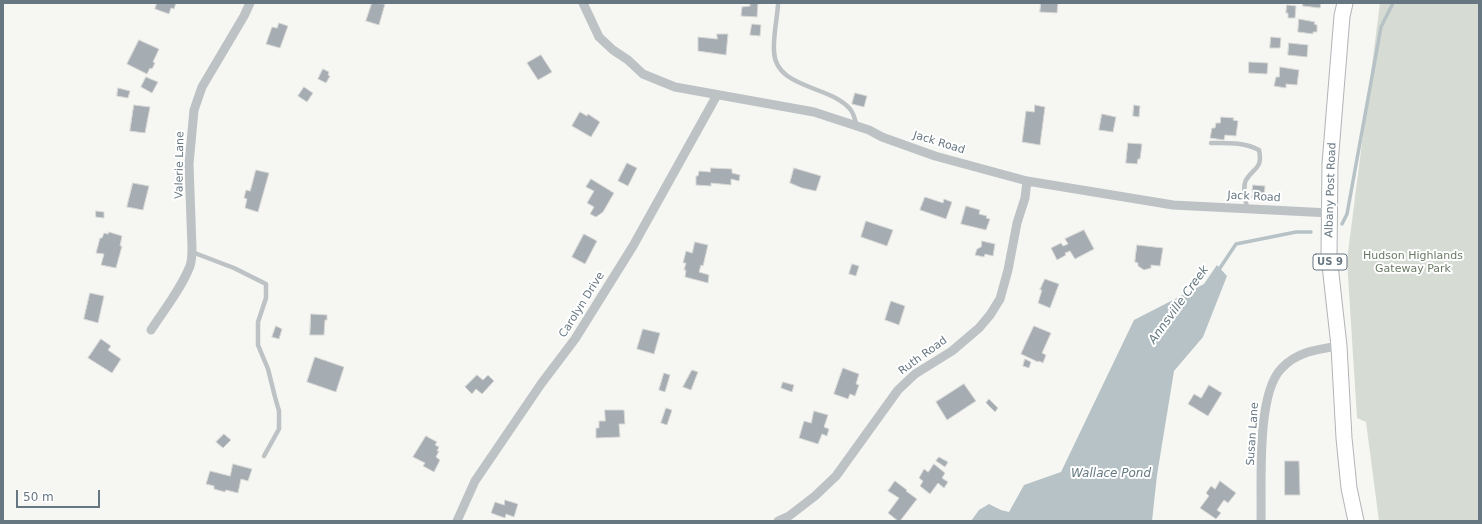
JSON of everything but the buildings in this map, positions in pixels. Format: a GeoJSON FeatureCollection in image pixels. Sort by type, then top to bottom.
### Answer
{"type":"FeatureCollection","features":[{"type":"Feature","properties":{"kind":"highway","name":"Albany Post Road"},"geometry":{"type":"LineString","coordinates":[[1345,3],[1342,16],[1330,164],[1329,256],[1339,346],[1344,438],[1349,488],[1356,521]]}},
{"type":"Feature","properties":{"kind":"street","name":"Valerie Lane"},"geometry":{"type":"LineString","coordinates":[[151,330],[181,283],[190,265],[192,252],[189,164],[194,110],[202,86],[244,16],[250,3]]}},
{"type":"Feature","properties":{"kind":"street","name":"Jack Road"},"geometry":{"type":"LineString","coordinates":[[583,3],[599,37],[613,50],[628,60],[643,74],[675,87],[814,112],[869,130],[882,137],[935,156],[1027,181],[1173,205],[1330,213]]}},
{"type":"Feature","properties":{"kind":"street","name":"Carolyn Drive"},"geometry":{"type":"LineString","coordinates":[[457,521],[474,481],[541,384],[575,339],[633,246],[717,95]]}},
{"type":"Feature","properties":{"kind":"street","name":"Ruth Road"},"geometry":{"type":"LineString","coordinates":[[778,521],[789,516],[815,496],[836,476],[898,390],[915,374],[952,351],[979,328],[990,315],[1000,298],[1008,270],[1017,223],[1025,198],[1027,181]]}},
{"type":"Feature","properties":{"kind":"street","name":"Susan Lane"},"geometry":{"type":"LineString","coordinates":[[1261,521],[1265,404],[1272,382],[1280,369],[1296,356],[1314,350],[1339,346]]}},
{"type":"Feature","properties":{"kind":"lane"},"geometry":{"type":"LineString","coordinates":[[778,5],[774,52],[778,67],[790,79],[833,96],[850,109],[857,126]]}},
{"type":"Feature","properties":{"kind":"lane"},"geometry":{"type":"LineString","coordinates":[[1211,143],[1235,143],[1250,145],[1259,150],[1261,159],[1257,168],[1245,181],[1247,209]]}},
{"type":"Feature","properties":{"kind":"lane"},"geometry":{"type":"LineString","coordinates":[[192,252],[234,268],[266,284],[266,298],[258,322],[258,345],[268,369],[279,411],[279,429],[264,456]]}},
{"type":"Feature","properties":{"kind":"green space","name":"Hudson Highlands Gateway Park"},"geometry":{"type":"Polygon","coordinates":[[[1380,3],[1479,3],[1479,521],[1379,521],[1366,422],[1357,418],[1347,260],[1380,3]]]}},
{"type":"Feature","properties":{"kind":"water","name":"Wallace Pond"},"geometry":{"type":"Polygon","coordinates":[[[1217,265],[1227,276],[1203,337],[1174,371],[1157,475],[1152,521],[971,521],[979,510],[989,504],[1009,512],[1024,485],[1061,472],[1134,320],[1204,284],[1217,265]]]}},
{"type":"Feature","properties":{"kind":"waterway","name":"Annsville Creek"},"geometry":{"type":"LineString","coordinates":[[1342,224],[1347,214],[1381,27],[1393,3]]}},
{"type":"Feature","properties":{"kind":"waterway","name":"Annsville Creek"},"geometry":{"type":"LineString","coordinates":[[1218,271],[1236,244],[1296,232],[1311,232]]}}]}
